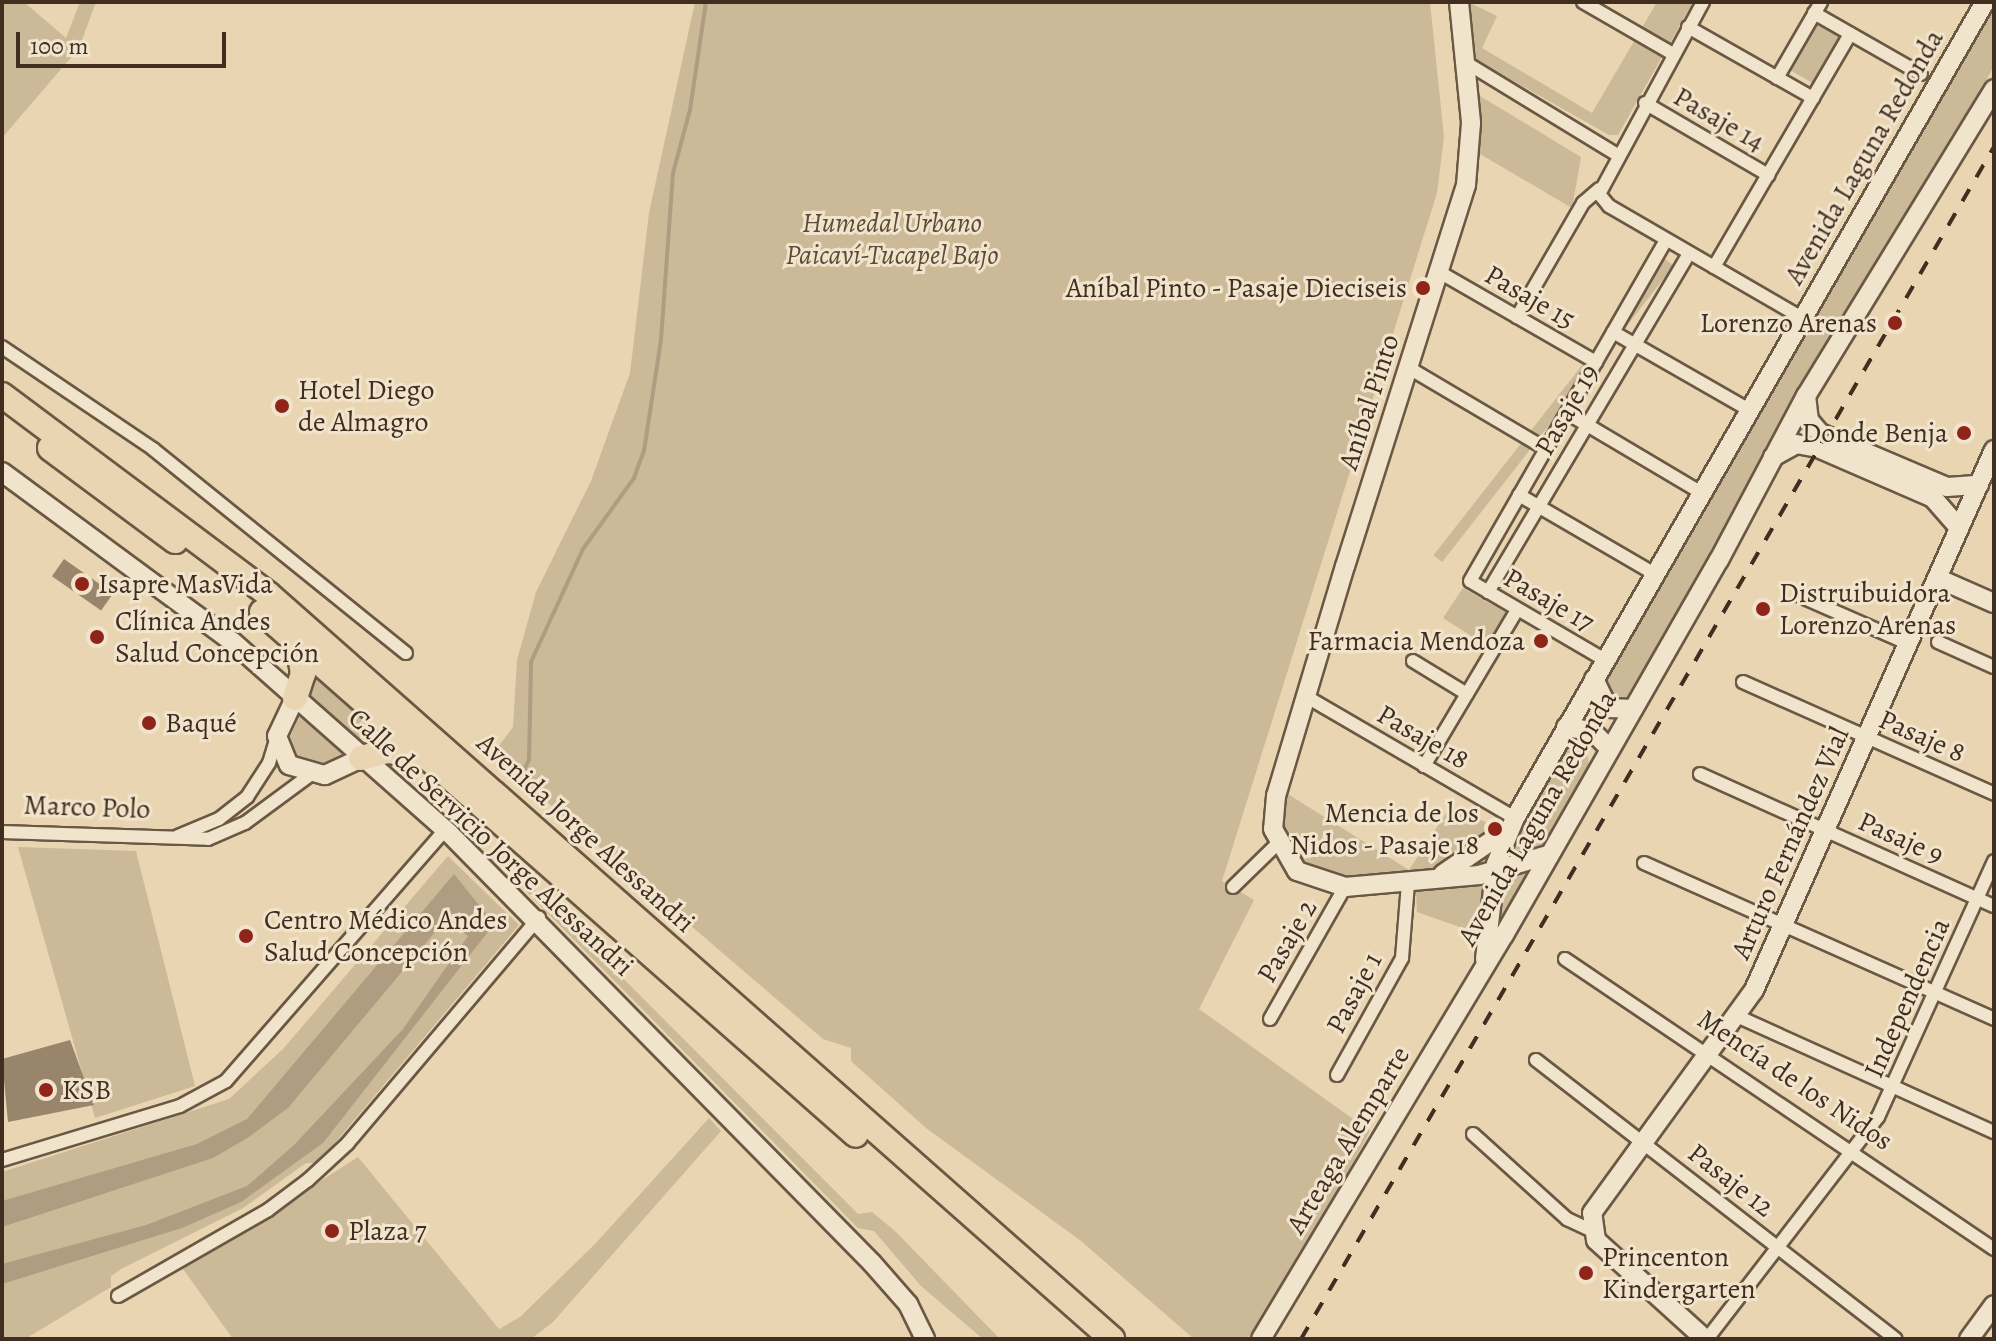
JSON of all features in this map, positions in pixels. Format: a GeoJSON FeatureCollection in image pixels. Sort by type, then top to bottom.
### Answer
{"type":"FeatureCollection","features":[{"type":"Feature","properties":{"kind":"highway","name":"Avenida Jorge Alessandri"},"geometry":{"type":"LineString","coordinates":[[2,395],[268,594],[1112,1339]]}},
{"type":"Feature","properties":{"kind":"highway","name":"Avenida Jorge Alessandri"},"geometry":{"type":"LineString","coordinates":[[2,415],[154,525],[298,643],[1087,1339]]}},
{"type":"Feature","properties":{"kind":"highway"},"geometry":{"type":"LineString","coordinates":[[289,706],[303,674],[298,643]]}},
{"type":"Feature","properties":{"kind":"highway"},"geometry":{"type":"LineString","coordinates":[[350,763],[388,751],[427,756]]}},
{"type":"Feature","properties":{"kind":"street","name":"Aníbal Pinto"},"geometry":{"type":"LineString","coordinates":[[1277,844],[1272,814],[1441,273],[1470,162],[1459,2]]}},
{"type":"Feature","properties":{"kind":"street","name":"Pasaje 14"},"geometry":{"type":"LineString","coordinates":[[1583,2],[1673,54]]}},
{"type":"Feature","properties":{"kind":"street"},"geometry":{"type":"LineString","coordinates":[[1517,317],[1583,203],[1599,189],[1703,2]]}},
{"type":"Feature","properties":{"kind":"street","name":"Avenida Laguna Redonda"},"geometry":{"type":"LineString","coordinates":[[1483,969],[1494,872],[1515,818],[1985,2]]}},
{"type":"Feature","properties":{"kind":"street"},"geometry":{"type":"LineString","coordinates":[[1777,78],[1817,8],[1850,34],[1921,74]]}},
{"type":"Feature","properties":{"kind":"street"},"geometry":{"type":"LineString","coordinates":[[1688,27],[1813,98]]}},
{"type":"Feature","properties":{"kind":"street"},"geometry":{"type":"LineString","coordinates":[[1714,267],[1850,34]]}},
{"type":"Feature","properties":{"kind":"street"},"geometry":{"type":"LineString","coordinates":[[1465,62],[1616,154]]}},
{"type":"Feature","properties":{"kind":"street","name":"Avenida Laguna Redonda"},"geometry":{"type":"LineString","coordinates":[[1483,969],[1633,709],[1806,396],[1994,89]]}},
{"type":"Feature","properties":{"kind":"street","name":"Pasaje 14"},"geometry":{"type":"LineString","coordinates":[[1645,103],[1768,175]]}},
{"type":"Feature","properties":{"kind":"street"},"geometry":{"type":"LineString","coordinates":[[1599,189],[1604,203],[1804,319]]}},
{"type":"Feature","properties":{"kind":"street","name":"Pasaje 19"},"geometry":{"type":"LineString","coordinates":[[1470,581],[1666,240]]}},
{"type":"Feature","properties":{"kind":"street","name":"Pasaje 19"},"geometry":{"type":"LineString","coordinates":[[1488,592],[1689,253]]}},
{"type":"Feature","properties":{"kind":"street","name":"Pasaje 15"},"geometry":{"type":"LineString","coordinates":[[1441,273],[1596,362]]}},
{"type":"Feature","properties":{"kind":"street"},"geometry":{"type":"LineString","coordinates":[[1613,332],[1751,411]]}},
{"type":"Feature","properties":{"kind":"street"},"geometry":{"type":"LineString","coordinates":[[2,347],[153,449],[406,653]]}},
{"type":"Feature","properties":{"kind":"street"},"geometry":{"type":"LineString","coordinates":[[1409,368],[1546,449]]}},
{"type":"Feature","properties":{"kind":"street"},"geometry":{"type":"LineString","coordinates":[[1806,396],[1809,420],[1820,433],[1941,485],[1979,485]]}},
{"type":"Feature","properties":{"kind":"street"},"geometry":{"type":"LineString","coordinates":[[1567,413],[1702,493]]}},
{"type":"Feature","properties":{"kind":"street"},"geometry":{"type":"LineString","coordinates":[[1773,457],[1796,444],[1818,448],[1933,498],[1959,528]]}},
{"type":"Feature","properties":{"kind":"street","name":"Arturo Fernández Vial"},"geometry":{"type":"LineString","coordinates":[[1591,1230],[1592,1213],[1739,1017],[1785,926],[1994,450]]}},
{"type":"Feature","properties":{"kind":"street","name":"Calle de Servicio Jorge Alessandri"},"geometry":{"type":"LineString","coordinates":[[2,472],[271,674],[289,706],[350,763],[381,774],[539,918],[872,1263],[908,1304],[925,1339]]}},
{"type":"Feature","properties":{"kind":"street"},"geometry":{"type":"LineString","coordinates":[[1519,495],[1655,574]]}},
{"type":"Feature","properties":{"kind":"street"},"geometry":{"type":"LineString","coordinates":[[1937,578],[1994,603]]}},
{"type":"Feature","properties":{"kind":"street","name":"Pasaje 17"},"geometry":{"type":"LineString","coordinates":[[1470,581],[1605,660]]}},
{"type":"Feature","properties":{"kind":"street"},"geometry":{"type":"LineString","coordinates":[[1802,597],[1909,644]]}},
{"type":"Feature","properties":{"kind":"street"},"geometry":{"type":"LineString","coordinates":[[1424,766],[1517,610]]}},
{"type":"Feature","properties":{"kind":"street"},"geometry":{"type":"LineString","coordinates":[[1938,642],[1994,667]]}},
{"type":"Feature","properties":{"kind":"street"},"geometry":{"type":"LineString","coordinates":[[1413,661],[1467,694]]}},
{"type":"Feature","properties":{"kind":"street"},"geometry":{"type":"LineString","coordinates":[[1594,679],[1608,708],[1633,709]]}},
{"type":"Feature","properties":{"kind":"street","name":"Pasaje 8"},"geometry":{"type":"LineString","coordinates":[[1743,682],[1994,794]]}},
{"type":"Feature","properties":{"kind":"street","name":"Pasaje 18"},"geometry":{"type":"LineString","coordinates":[[1307,697],[1515,818]]}},
{"type":"Feature","properties":{"kind":"street","name":"Marco Polo"},"geometry":{"type":"LineString","coordinates":[[171,837],[208,825],[238,805],[263,775],[289,706]]}},
{"type":"Feature","properties":{"kind":"street"},"geometry":{"type":"LineString","coordinates":[[1566,727],[1592,731],[1610,749]]}},
{"type":"Feature","properties":{"kind":"street"},"geometry":{"type":"LineString","coordinates":[[277,736],[289,765],[310,775]]}},
{"type":"Feature","properties":{"kind":"street","name":"Marco Polo"},"geometry":{"type":"LineString","coordinates":[[2,832],[198,840],[228,833],[310,775],[350,763]]}},
{"type":"Feature","properties":{"kind":"street","name":"Pasaje 9"},"geometry":{"type":"LineString","coordinates":[[1700,774],[1994,906]]}},
{"type":"Feature","properties":{"kind":"street"},"geometry":{"type":"LineString","coordinates":[[1430,881],[1481,852],[1515,818]]}},
{"type":"Feature","properties":{"kind":"street"},"geometry":{"type":"LineString","coordinates":[[2,1160],[180,1106],[226,1081],[445,830]]}},
{"type":"Feature","properties":{"kind":"street"},"geometry":{"type":"LineString","coordinates":[[1233,887],[1277,844],[1297,871],[1345,887],[1430,881],[1494,872],[1548,855]]}},
{"type":"Feature","properties":{"kind":"street","name":"Independencia"},"geometry":{"type":"LineString","coordinates":[[1706,1339],[1781,1250],[1853,1153],[1895,1086],[1994,861]]}},
{"type":"Feature","properties":{"kind":"street"},"geometry":{"type":"LineString","coordinates":[[1644,863],[1994,1019]]}},
{"type":"Feature","properties":{"kind":"street","name":"Pasaje 1"},"geometry":{"type":"LineString","coordinates":[[1337,1075],[1402,958],[1408,883]]}},
{"type":"Feature","properties":{"kind":"street","name":"Pasaje 2"},"geometry":{"type":"LineString","coordinates":[[1270,1019],[1345,887]]}},
{"type":"Feature","properties":{"kind":"street"},"geometry":{"type":"LineString","coordinates":[[118,1296],[268,1210],[308,1180],[347,1144],[539,918]]}},
{"type":"Feature","properties":{"kind":"street","name":"Mencía de los Nidos"},"geometry":{"type":"LineString","coordinates":[[1565,959],[1994,1249]]}},
{"type":"Feature","properties":{"kind":"street","name":"Arteaga Alemparte"},"geometry":{"type":"LineString","coordinates":[[1261,1339],[1483,969]]}},
{"type":"Feature","properties":{"kind":"street"},"geometry":{"type":"LineString","coordinates":[[1739,1017],[1994,1132]]}},
{"type":"Feature","properties":{"kind":"street","name":"Pasaje 12"},"geometry":{"type":"LineString","coordinates":[[1536,1060],[1896,1339]]}},
{"type":"Feature","properties":{"kind":"street"},"geometry":{"type":"LineString","coordinates":[[1473,1134],[1567,1219],[1591,1230],[1706,1339]]}},
{"type":"Feature","properties":{"kind":"street"},"geometry":{"type":"LineString","coordinates":[[1969,1339],[1994,1305]]}},
{"type":"Feature","properties":{"kind":"green space"},"geometry":{"type":"Polygon","coordinates":[[[2,2],[24,2],[66,38],[80,2],[96,2],[79,48],[2,138],[2,2]]]}},
{"type":"Feature","properties":{"kind":"green space","name":"Humedal Urbano Paicaví-Tucapel Bajo"},"geometry":{"type":"Polygon","coordinates":[[[695,2],[1430,2],[1444,137],[1437,193],[1222,881],[1254,900],[1199,1009],[1370,1131],[1314,1238],[1247,1339],[1194,1339],[1081,1241],[926,1128],[851,1061],[851,1048],[823,1039],[492,755],[513,727],[517,660],[536,592],[591,481],[630,373],[649,213],[695,2]]]}},
{"type":"Feature","properties":{"kind":"green space"},"geometry":{"type":"Polygon","coordinates":[[[1468,2],[1497,16],[1482,48],[1592,113],[1657,2],[1693,2],[1618,135],[1609,135],[1476,60],[1468,2]]]}},
{"type":"Feature","properties":{"kind":"green space"},"geometry":{"type":"Polygon","coordinates":[[[1994,2],[1994,66],[1893,247],[1883,242],[1893,248],[1823,353],[1628,703],[1604,686],[1994,2]]]}},
{"type":"Feature","properties":{"kind":"green space"},"geometry":{"type":"Polygon","coordinates":[[[1820,17],[1848,33],[1817,86],[1790,70],[1820,17]]]}},
{"type":"Feature","properties":{"kind":"green space"},"geometry":{"type":"Polygon","coordinates":[[[1475,93],[1581,157],[1572,208],[1480,154],[1475,93]]]}},
{"type":"Feature","properties":{"kind":"green space"},"geometry":{"type":"Polygon","coordinates":[[[1665,259],[1674,266],[1442,562],[1434,555],[1665,259]]]}},
{"type":"Feature","properties":{"kind":"green space"},"geometry":{"type":"Polygon","coordinates":[[[1463,588],[1507,613],[1490,648],[1443,618],[1463,588]]]}},
{"type":"Feature","properties":{"kind":"green space"},"geometry":{"type":"Polygon","coordinates":[[[317,677],[372,725],[329,770],[297,765],[286,746],[317,677]]]}},
{"type":"Feature","properties":{"kind":"green space"},"geometry":{"type":"Polygon","coordinates":[[[1569,747],[1587,753],[1590,770],[1534,860],[1509,864],[1510,849],[1569,747]]]}},
{"type":"Feature","properties":{"kind":"green space"},"geometry":{"type":"Polygon","coordinates":[[[1283,791],[1409,870],[1447,812],[1457,807],[1489,824],[1483,838],[1410,890],[1336,889],[1305,871],[1278,816],[1283,791]]]}},
{"type":"Feature","properties":{"kind":"green space"},"geometry":{"type":"Polygon","coordinates":[[[18,847],[136,851],[195,1086],[95,1118],[18,847]]]}},
{"type":"Feature","properties":{"kind":"green space"},"geometry":{"type":"Polygon","coordinates":[[[448,856],[519,925],[318,1163],[306,1163],[243,1208],[123,1268],[111,1276],[111,1287],[25,1339],[2,1339],[2,1172],[229,1099],[283,1049],[448,856]]]}},
{"type":"Feature","properties":{"kind":"green space"},"geometry":{"type":"Polygon","coordinates":[[[1535,869],[1494,939],[1417,912],[1416,891],[1535,869]]]}},
{"type":"Feature","properties":{"kind":"green space"},"geometry":{"type":"Polygon","coordinates":[[[519,874],[858,1214],[872,1212],[895,1231],[1000,1339],[983,1339],[921,1286],[874,1231],[858,1228],[513,878],[519,874]]]}},
{"type":"Feature","properties":{"kind":"green space","name":"Plaza 7"},"geometry":{"type":"Polygon","coordinates":[[[709,1118],[721,1131],[553,1322],[531,1339],[233,1339],[183,1269],[358,1157],[499,1329],[520,1317],[596,1243],[709,1118]]]}},
{"type":"Feature","properties":{"kind":"shaded area"},"geometry":{"type":"Polygon","coordinates":[[[454,874],[491,920],[491,928],[323,1143],[241,1202],[182,1228],[2,1284],[2,1264],[146,1225],[247,1186],[294,1145],[403,1029],[468,936],[446,919],[288,1108],[249,1137],[213,1158],[2,1227],[2,1201],[197,1144],[247,1119],[454,874]]]}},
{"type":"Feature","properties":{"kind":"building","name":"Isapre MasVida"},"geometry":{"type":"Polygon","coordinates":[[[64,559],[113,593],[101,611],[52,576],[64,559]]]}},
{"type":"Feature","properties":{"kind":"building","name":"KSB"},"geometry":{"type":"Polygon","coordinates":[[[70,1040],[94,1105],[8,1122],[2,1059],[70,1040]]]}},
{"type":"Feature","properties":{"kind":"waterway"},"geometry":{"type":"LineString","coordinates":[[520,779],[529,760],[531,662],[583,549],[634,478],[644,451],[661,340],[673,173],[690,110],[706,2]]}},
{"type":"Feature","properties":{"kind":"railway"},"geometry":{"type":"LineString","coordinates":[[1301,1339],[1994,147]]}},
{"type":"Feature","properties":{"kind":"place","name":"Aníbal Pinto - Pasaje Dieciseis"},"geometry":{"type":"Point","coordinates":[1423,288]}},
{"type":"Feature","properties":{"kind":"place","name":"Lorenzo Arenas"},"geometry":{"type":"Point","coordinates":[1895,323]}},
{"type":"Feature","properties":{"kind":"place","name":"Hotel Diego de Almagro"},"geometry":{"type":"Point","coordinates":[282,406]}},
{"type":"Feature","properties":{"kind":"place","name":"Donde Benja"},"geometry":{"type":"Point","coordinates":[1964,433]}},
{"type":"Feature","properties":{"kind":"place","name":"Isapre MasVida"},"geometry":{"type":"Point","coordinates":[82,584]}},
{"type":"Feature","properties":{"kind":"place","name":"Distruibuidora Lorenzo Arenas"},"geometry":{"type":"Point","coordinates":[1763,609]}},
{"type":"Feature","properties":{"kind":"place","name":"Clínica Andes Salud Concepción"},"geometry":{"type":"Point","coordinates":[97,637]}},
{"type":"Feature","properties":{"kind":"place","name":"Farmacia Mendoza"},"geometry":{"type":"Point","coordinates":[1541,641]}},
{"type":"Feature","properties":{"kind":"place","name":"Baqué"},"geometry":{"type":"Point","coordinates":[149,723]}},
{"type":"Feature","properties":{"kind":"place","name":"Mencia de los Nidos - Pasaje 18"},"geometry":{"type":"Point","coordinates":[1495,829]}},
{"type":"Feature","properties":{"kind":"place","name":"Centro Médico Andes Salud Concepción"},"geometry":{"type":"Point","coordinates":[246,936]}},
{"type":"Feature","properties":{"kind":"place","name":"KSB"},"geometry":{"type":"Point","coordinates":[46,1090]}},
{"type":"Feature","properties":{"kind":"place","name":"Plaza 7"},"geometry":{"type":"Point","coordinates":[332,1231]}},
{"type":"Feature","properties":{"kind":"place","name":"Princenton Kindergarten"},"geometry":{"type":"Point","coordinates":[1586,1273]}}]}
